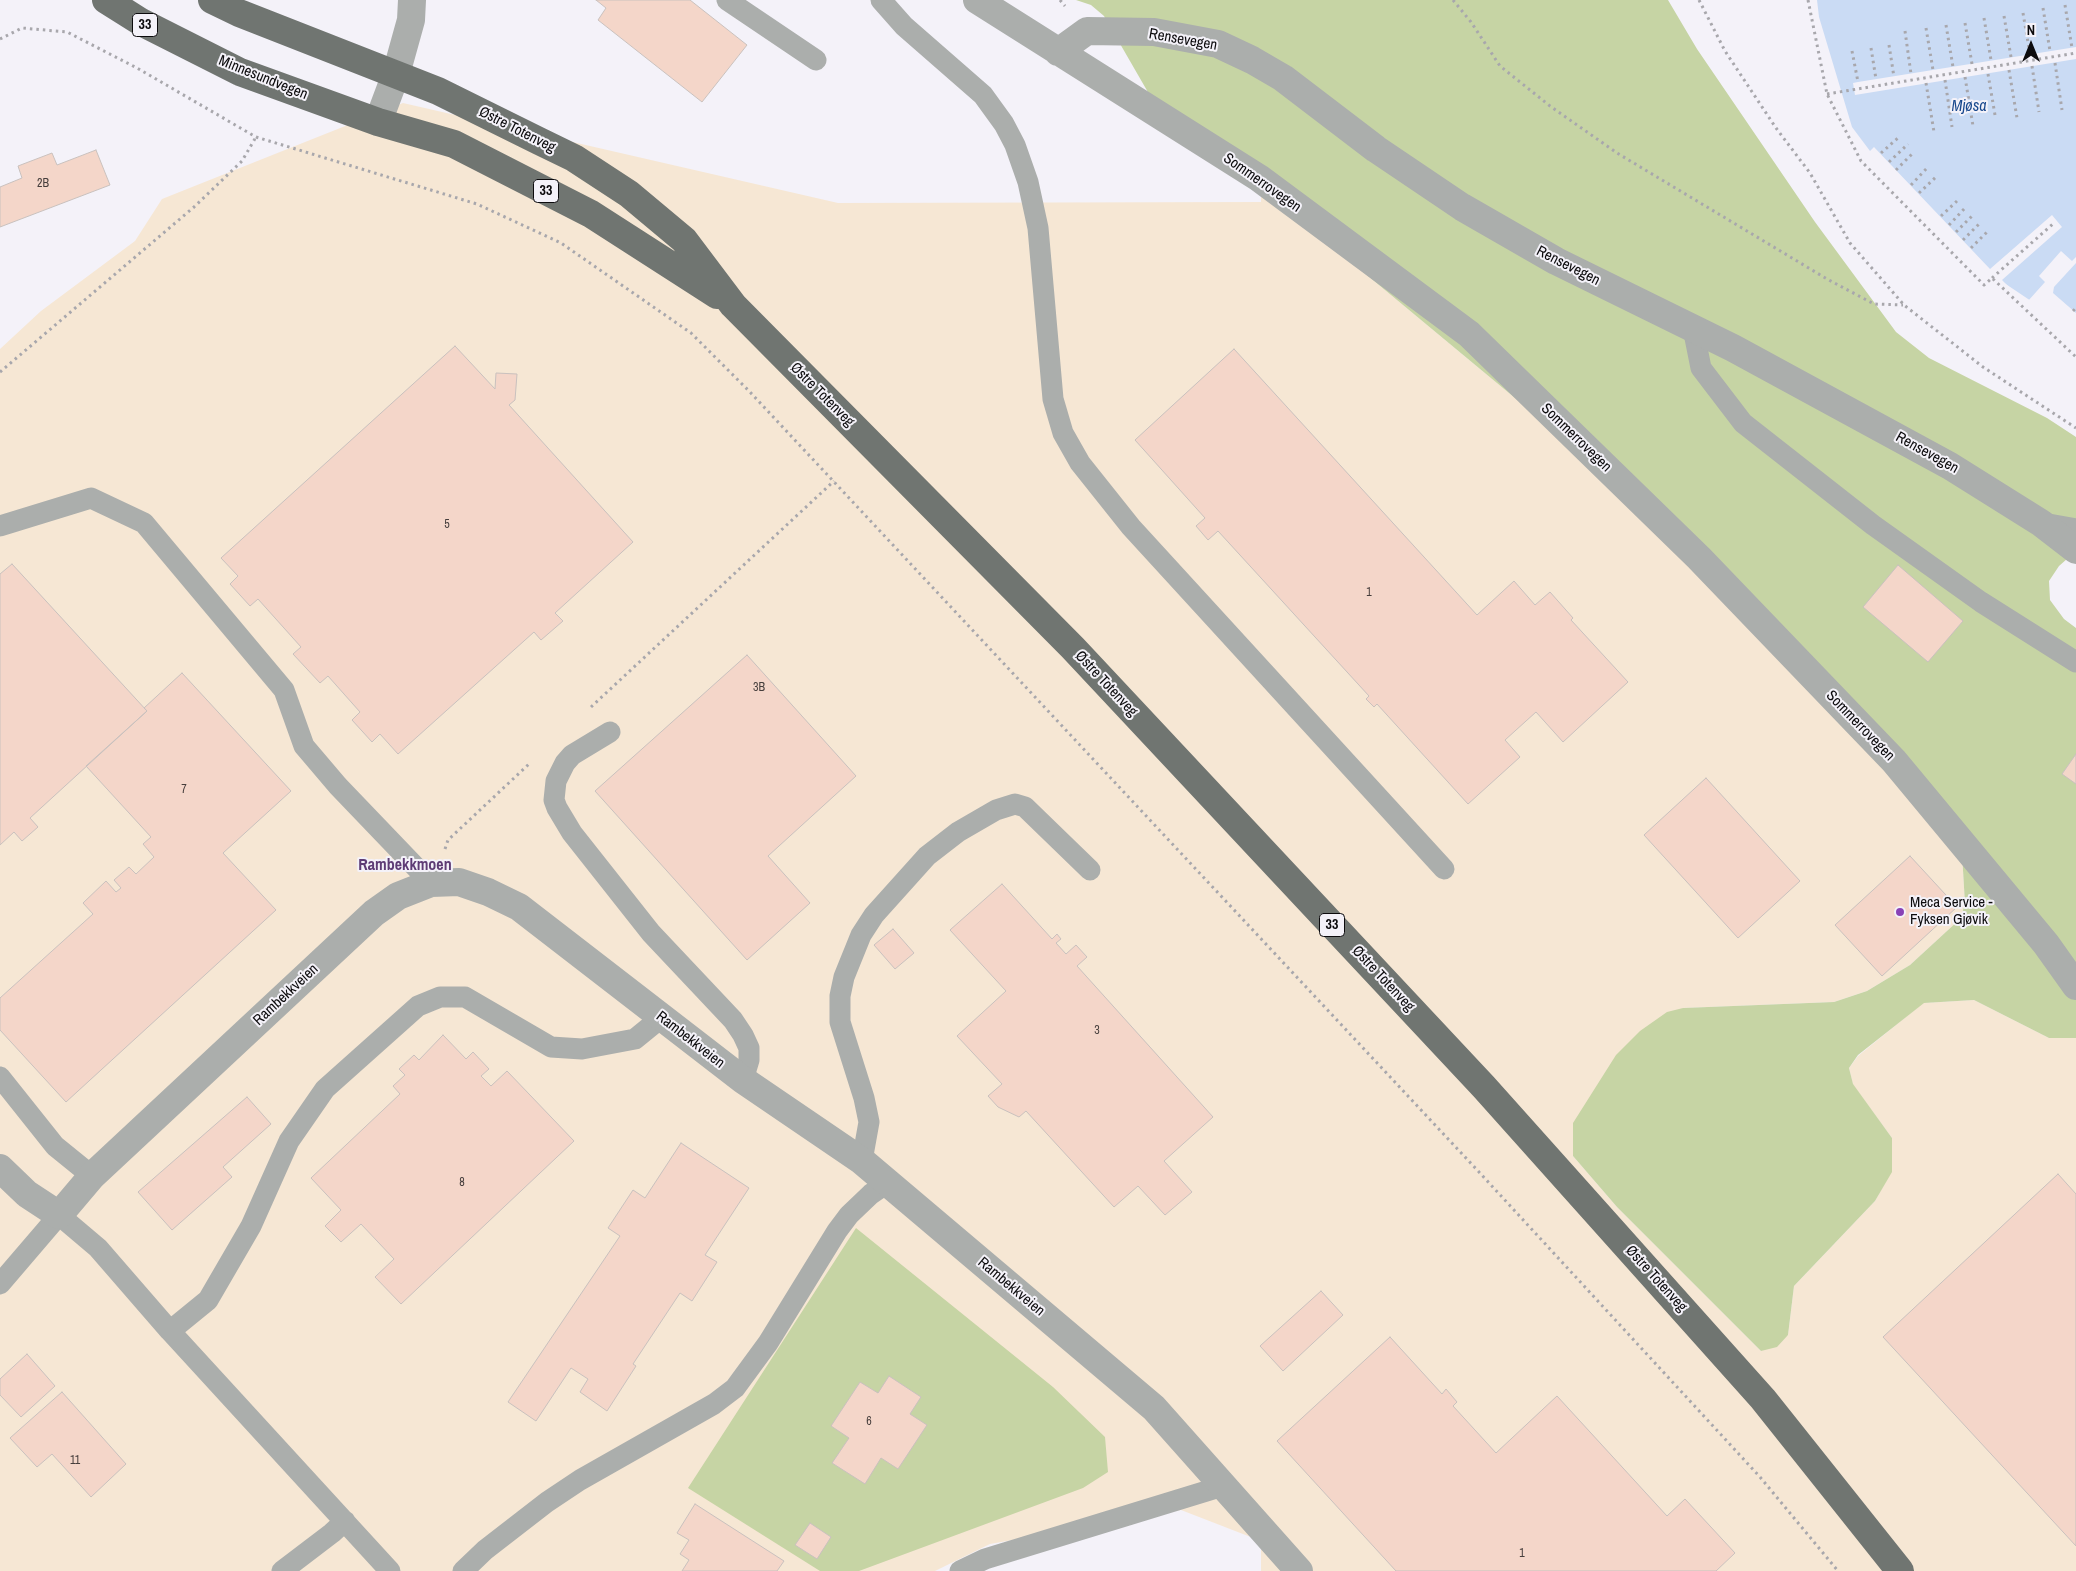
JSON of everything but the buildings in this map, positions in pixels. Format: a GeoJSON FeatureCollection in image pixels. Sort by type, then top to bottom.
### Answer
{"type":"FeatureCollection","features":[{"type":"Feature","properties":{"kind":"main road","name":"Minnesundvegen"},"geometry":{"type":"LineString","coordinates":[[106,0],[141,22],[240,72],[343,110]]}},
{"type":"Feature","properties":{"kind":"main road","name":"33"},"geometry":{"type":"LineString","coordinates":[[212,0],[257,20],[396,74]]}},
{"type":"Feature","properties":{"kind":"main road","name":"Østre Totenveg"},"geometry":{"type":"LineString","coordinates":[[396,74],[438,91],[556,150],[629,194],[684,240],[733,305],[1073,648],[1484,1087],[1763,1398],[1900,1571]]}},
{"type":"Feature","properties":{"kind":"main road","name":"Østre Totenveg"},"geometry":{"type":"LineString","coordinates":[[343,110],[454,144],[591,214],[733,305]]}},
{"type":"Feature","properties":{"kind":"street"},"geometry":{"type":"LineString","coordinates":[[378,122],[396,74],[411,20],[412,0]]}},
{"type":"Feature","properties":{"kind":"street","name":"Sommerrovegen"},"geometry":{"type":"LineString","coordinates":[[978,0],[1259,178],[1469,334],[1699,558],[1894,761],[2046,944],[2076,986]]}},
{"type":"Feature","properties":{"kind":"street","name":"Rensevegen"},"geometry":{"type":"LineString","coordinates":[[1058,52],[1087,31],[1154,32],[1218,44],[1252,60],[1283,78],[1376,149],[1462,207],[1556,261],[1733,348],[1950,466],[2041,522],[2076,550]]}},
{"type":"Feature","properties":{"kind":"street","name":"Rambekkveien"},"geometry":{"type":"LineString","coordinates":[[59,1215],[92,1176],[374,913],[398,896],[436,883],[459,882],[488,892],[519,907],[742,1080],[862,1161],[1154,1408],[1299,1571]]}},
{"type":"Feature","properties":{"kind":"street"},"geometry":{"type":"LineString","coordinates":[[0,1168],[27,1194],[59,1215]]}},
{"type":"Feature","properties":{"kind":"lane"},"geometry":{"type":"LineString","coordinates":[[727,0],[816,60]]}},
{"type":"Feature","properties":{"kind":"lane"},"geometry":{"type":"LineString","coordinates":[[881,0],[904,26],[983,95],[1004,124],[1015,145],[1028,182],[1038,228],[1053,399],[1063,433],[1080,463],[1131,527],[1444,869]]}},
{"type":"Feature","properties":{"kind":"lane"},"geometry":{"type":"LineString","coordinates":[[1693,328],[1701,368],[1743,423],[1873,525],[1981,602],[2076,662]]}},
{"type":"Feature","properties":{"kind":"lane"},"geometry":{"type":"LineString","coordinates":[[0,526],[91,498],[144,522],[284,690],[304,746],[338,786],[436,883]]}},
{"type":"Feature","properties":{"kind":"lane"},"geometry":{"type":"LineString","coordinates":[[2041,522],[2076,529]]}},
{"type":"Feature","properties":{"kind":"lane"},"geometry":{"type":"LineString","coordinates":[[610,732],[572,755],[565,763],[556,782],[554,800],[557,808],[572,834],[651,933],[733,1020],[749,1048],[749,1060],[742,1080]]}},
{"type":"Feature","properties":{"kind":"lane"},"geometry":{"type":"LineString","coordinates":[[862,1161],[869,1122],[864,1098],[840,1022],[840,996],[844,977],[854,952],[874,914],[927,856],[958,832],[996,810],[1015,804],[1025,808],[1090,870]]}},
{"type":"Feature","properties":{"kind":"lane"},"geometry":{"type":"LineString","coordinates":[[170,1331],[208,1300],[251,1226],[289,1141],[325,1089],[418,1006],[440,997],[465,997],[551,1047],[582,1050],[635,1039],[662,1017]]}},
{"type":"Feature","properties":{"kind":"lane"},"geometry":{"type":"LineString","coordinates":[[0,1077],[55,1146],[92,1176]]}},
{"type":"Feature","properties":{"kind":"lane"},"geometry":{"type":"LineString","coordinates":[[463,1571],[486,1550],[560,1493],[714,1404],[735,1388],[768,1343],[849,1215],[887,1182]]}},
{"type":"Feature","properties":{"kind":"lane"},"geometry":{"type":"LineString","coordinates":[[0,1284],[59,1215],[98,1248],[170,1331],[390,1571]]}},
{"type":"Feature","properties":{"kind":"lane"},"geometry":{"type":"LineString","coordinates":[[960,1571],[985,1560],[1223,1486]]}},
{"type":"Feature","properties":{"kind":"lane"},"geometry":{"type":"LineString","coordinates":[[282,1571],[345,1521]]}},
{"type":"Feature","properties":{"kind":"path"},"geometry":{"type":"LineString","coordinates":[[1453,0],[1471,22],[1500,66],[1550,106],[1617,154],[1827,279],[1874,304],[1904,305]]}},
{"type":"Feature","properties":{"kind":"path"},"geometry":{"type":"LineString","coordinates":[[1699,0],[1725,51],[1776,128],[1810,174],[1850,243],[1904,305],[1983,367],[2076,428]]}},
{"type":"Feature","properties":{"kind":"path"},"geometry":{"type":"LineString","coordinates":[[1808,0],[1827,94],[1861,161],[1984,285],[2054,223]]}},
{"type":"Feature","properties":{"kind":"path"},"geometry":{"type":"LineString","coordinates":[[2065,5],[2072,48]]}},
{"type":"Feature","properties":{"kind":"path"},"geometry":{"type":"LineString","coordinates":[[2043,8],[2050,51]]}},
{"type":"Feature","properties":{"kind":"path"},"geometry":{"type":"LineString","coordinates":[[2023,12],[2030,54]]}},
{"type":"Feature","properties":{"kind":"path"},"geometry":{"type":"LineString","coordinates":[[2004,16],[2011,57]]}},
{"type":"Feature","properties":{"kind":"path"},"geometry":{"type":"LineString","coordinates":[[1984,18],[1991,60]]}},
{"type":"Feature","properties":{"kind":"path"},"geometry":{"type":"LineString","coordinates":[[1966,23],[1972,64]]}},
{"type":"Feature","properties":{"kind":"path"},"geometry":{"type":"LineString","coordinates":[[1946,25],[1953,67]]}},
{"type":"Feature","properties":{"kind":"path"},"geometry":{"type":"LineString","coordinates":[[0,39],[22,28],[67,32],[137,68],[256,137],[477,204],[561,243],[691,332],[834,481],[1593,1295],[1760,1477],[1838,1571]]}},
{"type":"Feature","properties":{"kind":"path"},"geometry":{"type":"LineString","coordinates":[[1926,28],[1933,70]]}},
{"type":"Feature","properties":{"kind":"path"},"geometry":{"type":"LineString","coordinates":[[1904,31],[1911,74]]}},
{"type":"Feature","properties":{"kind":"path"},"geometry":{"type":"LineString","coordinates":[[1889,45],[1894,77]]}},
{"type":"Feature","properties":{"kind":"path"},"geometry":{"type":"LineString","coordinates":[[1871,48],[1876,79]]}},
{"type":"Feature","properties":{"kind":"path"},"geometry":{"type":"LineString","coordinates":[[1852,51],[1858,82]]}},
{"type":"Feature","properties":{"kind":"path"},"geometry":{"type":"LineString","coordinates":[[1827,94],[2076,53]]}},
{"type":"Feature","properties":{"kind":"path"},"geometry":{"type":"LineString","coordinates":[[2054,63],[2062,110]]}},
{"type":"Feature","properties":{"kind":"path"},"geometry":{"type":"LineString","coordinates":[[2032,66],[2039,112]]}},
{"type":"Feature","properties":{"kind":"path"},"geometry":{"type":"LineString","coordinates":[[2009,70],[2017,118]]}},
{"type":"Feature","properties":{"kind":"path"},"geometry":{"type":"LineString","coordinates":[[1988,74],[1995,115]]}},
{"type":"Feature","properties":{"kind":"path"},"geometry":{"type":"LineString","coordinates":[[1965,77],[1973,126]]}},
{"type":"Feature","properties":{"kind":"path"},"geometry":{"type":"LineString","coordinates":[[1945,80],[1952,128]]}},
{"type":"Feature","properties":{"kind":"path"},"geometry":{"type":"LineString","coordinates":[[1926,83],[1934,132]]}},
{"type":"Feature","properties":{"kind":"path"},"geometry":{"type":"LineString","coordinates":[[1881,154],[1899,136]]}},
{"type":"Feature","properties":{"kind":"path"},"geometry":{"type":"LineString","coordinates":[[0,372],[194,207],[242,161],[256,137]]}},
{"type":"Feature","properties":{"kind":"path"},"geometry":{"type":"LineString","coordinates":[[1889,162],[1908,144]]}},
{"type":"Feature","properties":{"kind":"path"},"geometry":{"type":"LineString","coordinates":[[1896,170],[1914,152]]}},
{"type":"Feature","properties":{"kind":"path"},"geometry":{"type":"LineString","coordinates":[[1911,185],[1928,167]]}},
{"type":"Feature","properties":{"kind":"path"},"geometry":{"type":"LineString","coordinates":[[1919,193],[1937,176]]}},
{"type":"Feature","properties":{"kind":"path"},"geometry":{"type":"LineString","coordinates":[[1941,216],[1957,201]]}},
{"type":"Feature","properties":{"kind":"path"},"geometry":{"type":"LineString","coordinates":[[1949,225],[1965,208]]}},
{"type":"Feature","properties":{"kind":"path"},"geometry":{"type":"LineString","coordinates":[[1956,232],[1973,215]]}},
{"type":"Feature","properties":{"kind":"path"},"geometry":{"type":"LineString","coordinates":[[1963,240],[1980,223]]}},
{"type":"Feature","properties":{"kind":"path"},"geometry":{"type":"LineString","coordinates":[[1971,248],[1987,232]]}},
{"type":"Feature","properties":{"kind":"path"},"geometry":{"type":"LineString","coordinates":[[1992,278],[2076,357]]}},
{"type":"Feature","properties":{"kind":"path"},"geometry":{"type":"LineString","coordinates":[[586,711],[834,481]]}},
{"type":"Feature","properties":{"kind":"path"},"geometry":{"type":"LineString","coordinates":[[436,883],[448,840],[535,758]]}},
{"type":"Feature","properties":{"kind":"shaded area"},"geometry":{"type":"Polygon","coordinates":[[[403,103],[838,203],[1261,202],[1261,187],[1722,570],[1962,853],[1965,904],[1960,919],[1910,965],[1867,991],[1834,1002],[1683,1008],[1573,1156],[1617,1207],[1761,1351],[1788,1335],[1794,1286],[1875,1201],[1891,1172],[1892,1138],[1853,1085],[1849,1068],[1858,1056],[1923,1003],[1974,1000],[2049,1038],[2076,1038],[2076,1571],[1261,1571],[1261,1541],[1181,1510],[990,1544],[935,1571],[0,1571],[0,349],[41,311],[135,241],[162,199],[403,103]]]}},
{"type":"Feature","properties":{"kind":"green space"},"geometry":{"type":"Polygon","coordinates":[[[1076,0],[1668,0],[1697,49],[1815,222],[1896,332],[1929,358],[2047,418],[2076,437],[2076,551],[2059,566],[2049,581],[2050,600],[2064,619],[2076,628],[2076,1038],[2049,1038],[1974,1000],[1924,1003],[1858,1055],[1849,1068],[1853,1084],[1892,1138],[1892,1172],[1875,1201],[1794,1286],[1788,1335],[1777,1347],[1761,1351],[1617,1207],[1573,1156],[1573,1123],[1616,1055],[1640,1031],[1667,1012],[1683,1008],[1834,1002],[1867,991],[1910,965],[1960,919],[1965,904],[1962,853],[1722,570],[1149,94],[1104,16],[1091,5],[1076,0]]]}},
{"type":"Feature","properties":{"kind":"green space"},"geometry":{"type":"Polygon","coordinates":[[[856,1228],[1053,1387],[1105,1437],[1108,1472],[1083,1488],[859,1571],[820,1571],[688,1488],[856,1228]]]}},
{"type":"Feature","properties":{"kind":"water","name":"Mjøsa"},"geometry":{"type":"Polygon","coordinates":[[[1817,0],[2076,0],[2076,337],[2040,307],[1949,246],[1906,199],[1852,127],[1819,17],[1817,0]]]}},
{"type":"Feature","properties":{"kind":"pier"},"geometry":{"type":"Polygon","coordinates":[[[2076,47],[2076,59],[1855,95],[1853,83],[2076,47]]]}},
{"type":"Feature","properties":{"kind":"pier"},"geometry":{"type":"Polygon","coordinates":[[[1874,147],[1990,269],[2052,215],[2062,227],[2002,280],[2016,294],[1947,248],[1904,201],[1868,153],[1874,147]]]}},
{"type":"Feature","properties":{"kind":"pier"},"geometry":{"type":"Polygon","coordinates":[[[2061,251],[2072,261],[2076,257],[2076,263],[2054,287],[2053,293],[2076,313],[2076,339],[2028,301],[2045,282],[2039,276],[2061,251]]]}},
{"type":"Feature","properties":{"kind":"place","name":"Meca Service - Fyksen Gjøvik"},"geometry":{"type":"Point","coordinates":[1900,912]}},
{"type":"Feature","properties":{"kind":"district","name":"Rambekkmoen"},"geometry":{"type":"Point","coordinates":[405,866]}}]}
